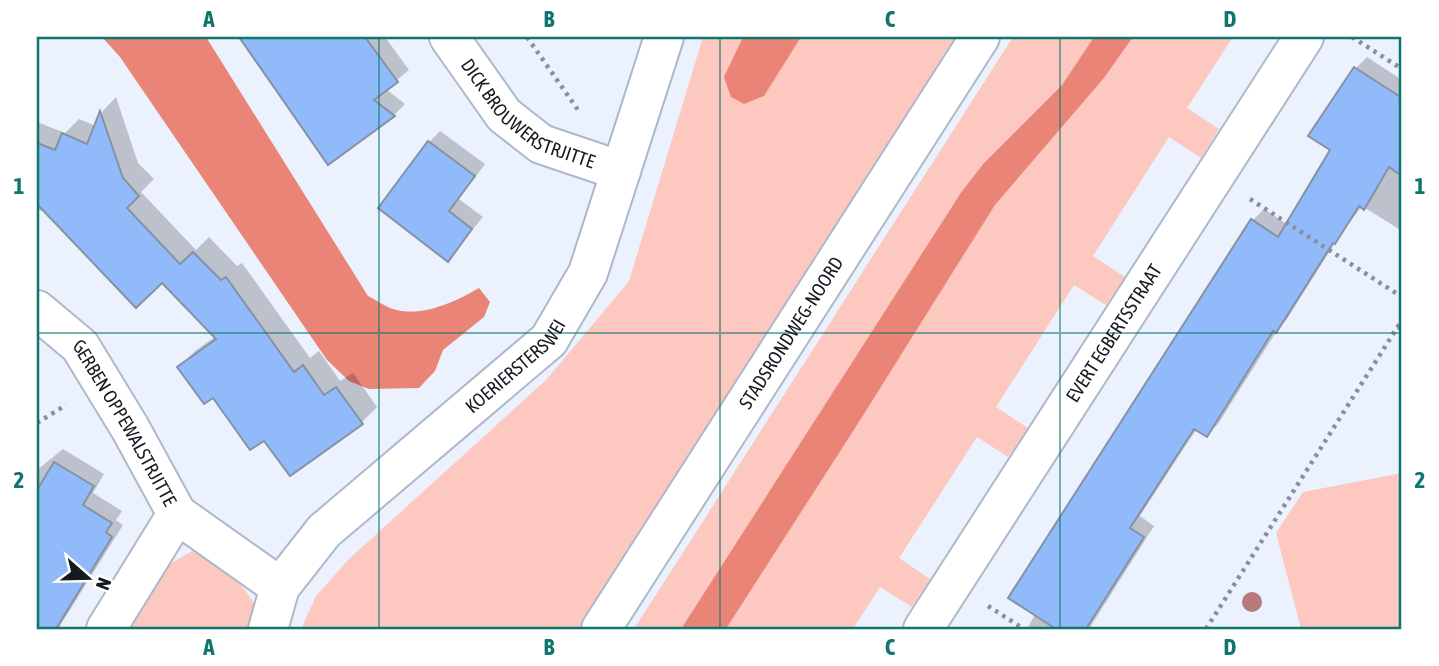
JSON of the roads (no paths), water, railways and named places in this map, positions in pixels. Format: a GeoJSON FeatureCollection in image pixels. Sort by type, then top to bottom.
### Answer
{"type":"FeatureCollection","features":[{"type":"Feature","properties":{"kind":"street","name":"DICK BROUWERSTRJITTE"},"geometry":{"type":"LineString","coordinates":[[449,37],[505,116],[541,144],[621,171]]}},
{"type":"Feature","properties":{"kind":"street","name":"KOERIERSTERSWEI"},"geometry":{"type":"LineString","coordinates":[[268,629],[280,587],[324,530],[549,340],[588,273],[664,37]]}},
{"type":"Feature","properties":{"kind":"street","name":"STADSRONDWEG-NOORD"},"geometry":{"type":"LineString","coordinates":[[601,629],[980,37]]}},
{"type":"Feature","properties":{"kind":"street","name":"EVERT EGBERTSSTRAAT"},"geometry":{"type":"LineString","coordinates":[[923,629],[1304,37]]}},
{"type":"Feature","properties":{"kind":"street","name":"GERBEN OPPEWALSTRJITTE"},"geometry":{"type":"LineString","coordinates":[[37,310],[80,346],[130,428],[177,514],[280,587]]}},
{"type":"Feature","properties":{"kind":"street"},"geometry":{"type":"LineString","coordinates":[[106,629],[177,514]]}}]}
